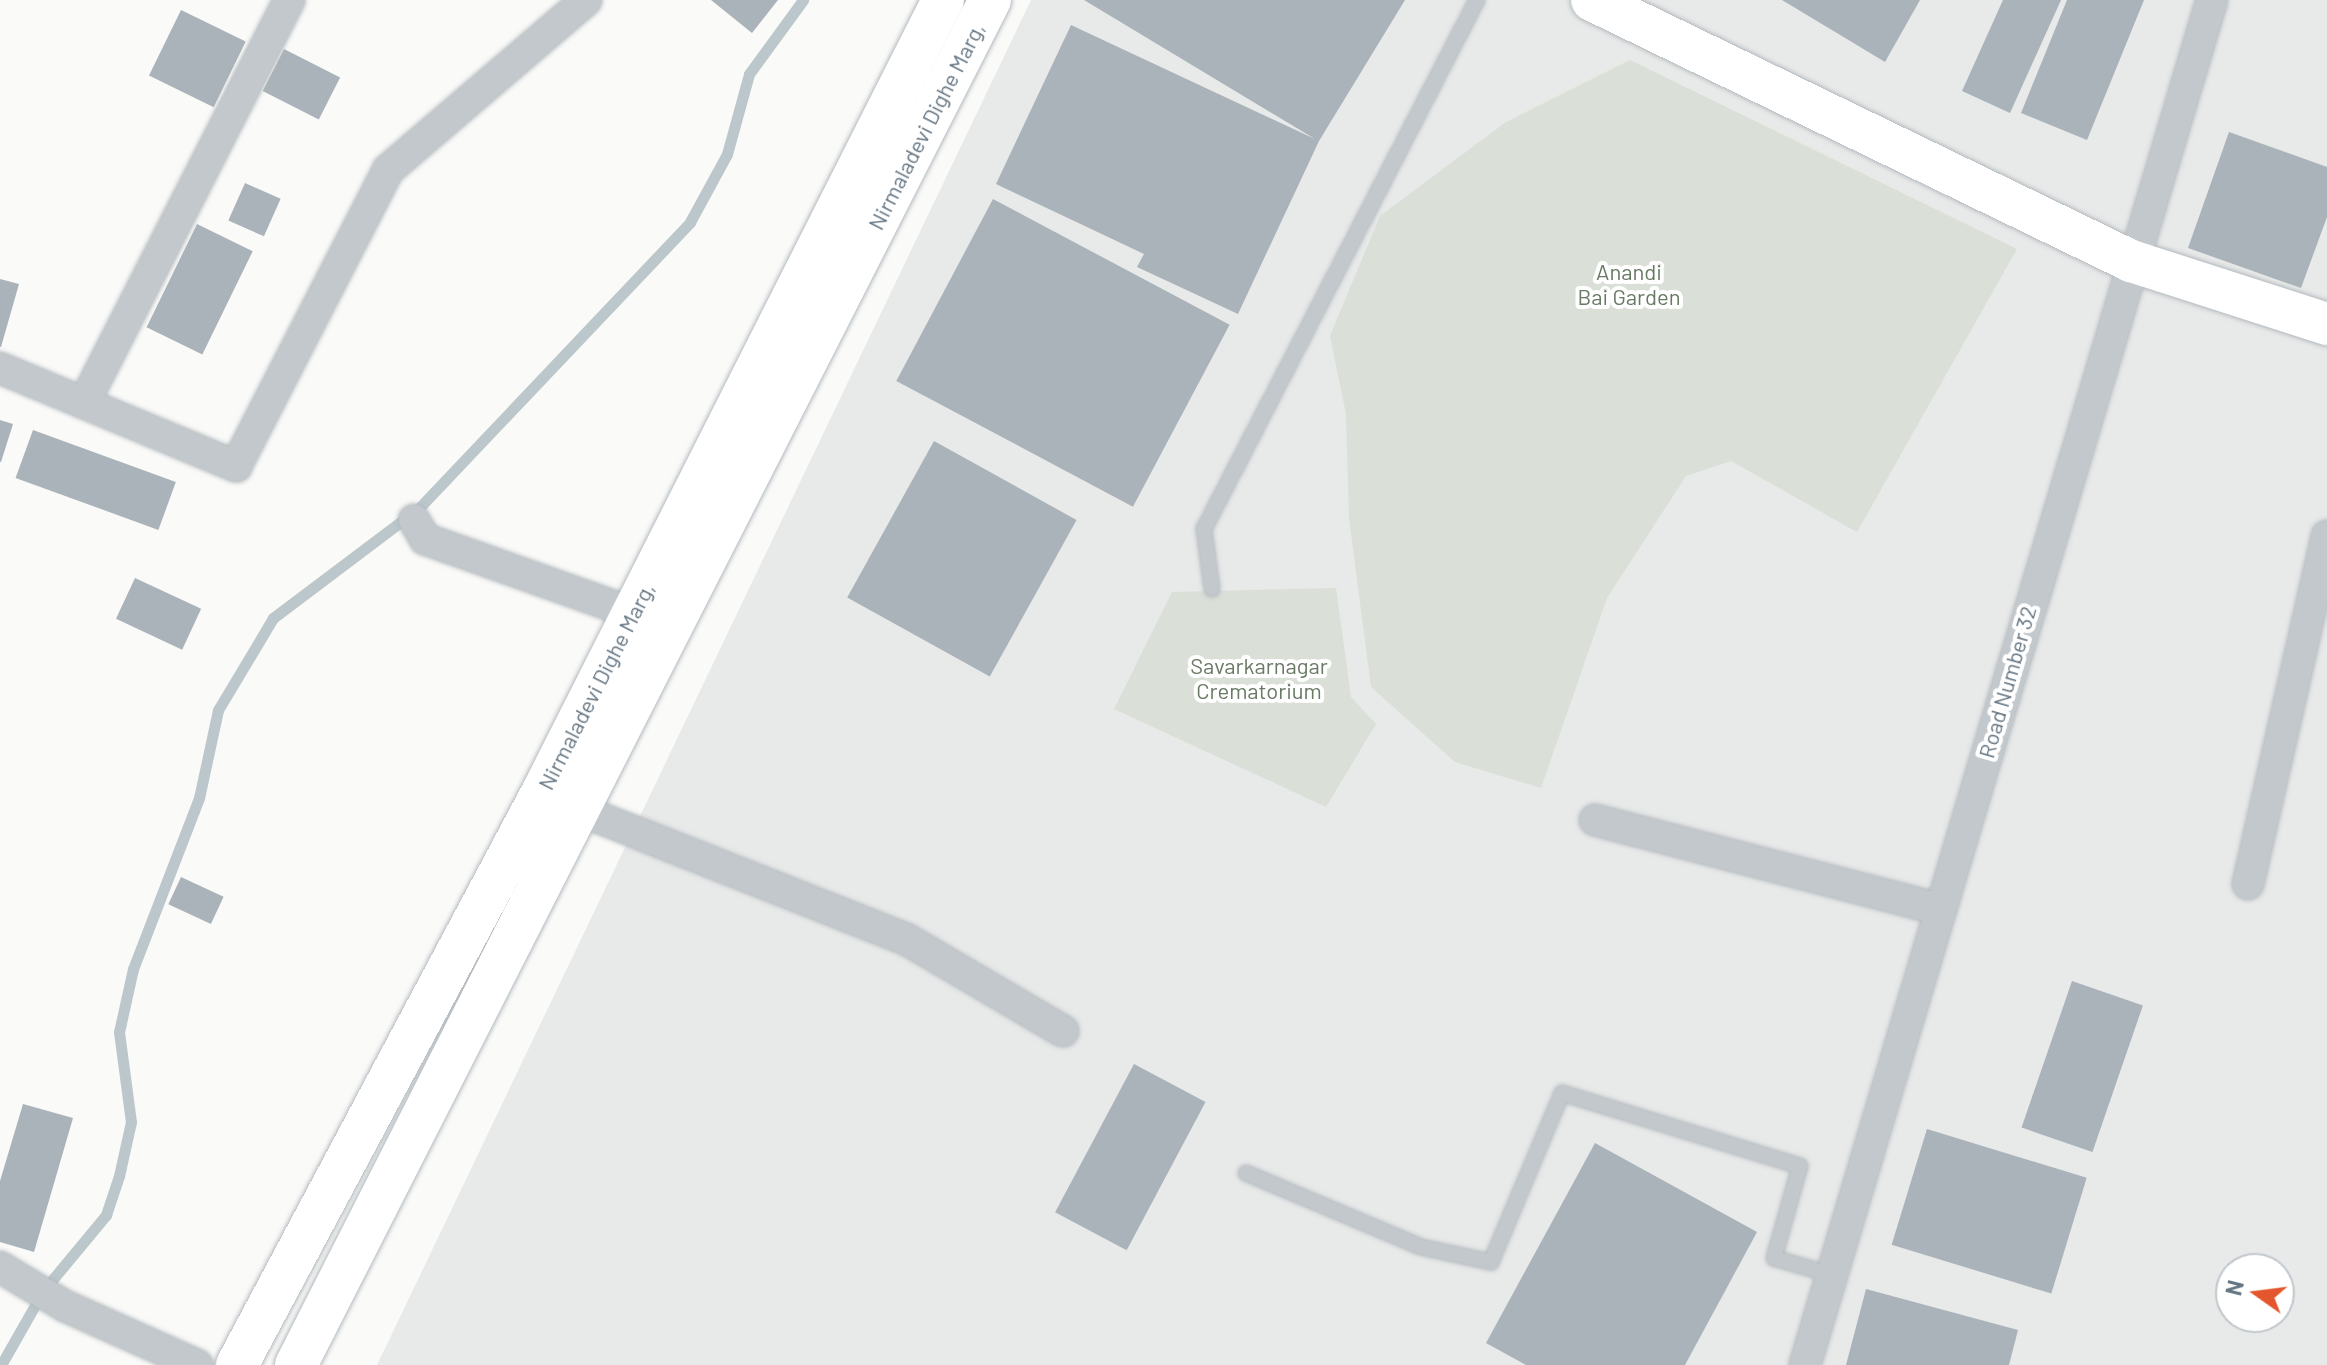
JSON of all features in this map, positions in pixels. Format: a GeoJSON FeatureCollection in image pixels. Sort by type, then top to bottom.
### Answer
{"type":"FeatureCollection","features":[{"type":"Feature","properties":{"kind":"main road","name":"Nirmaladevi Dighe Marg,"},"geometry":{"type":"LineString","coordinates":[[296,1365],[560,802],[633,613],[943,0]]}},
{"type":"Feature","properties":{"kind":"main road","name":"Nirmaladevi Dighe Marg,"},"geometry":{"type":"LineString","coordinates":[[237,1365],[560,802],[990,0]]}},
{"type":"Feature","properties":{"kind":"main road"},"geometry":{"type":"LineString","coordinates":[[1592,0],[2131,261],[2327,324]]}},
{"type":"Feature","properties":{"kind":"street"},"geometry":{"type":"LineString","coordinates":[[84,403],[289,0]]}},
{"type":"Feature","properties":{"kind":"street"},"geometry":{"type":"LineString","coordinates":[[0,368],[236,466],[388,170],[586,0]]}},
{"type":"Feature","properties":{"kind":"street","name":"Road Number 32"},"geometry":{"type":"LineString","coordinates":[[1805,1365],[2131,261],[2212,0]]}},
{"type":"Feature","properties":{"kind":"street"},"geometry":{"type":"LineString","coordinates":[[414,520],[425,539],[633,613]]}},
{"type":"Feature","properties":{"kind":"street"},"geometry":{"type":"LineString","coordinates":[[2248,884],[2327,536]]}},
{"type":"Feature","properties":{"kind":"street"},"geometry":{"type":"LineString","coordinates":[[560,802],[906,939],[1063,1031]]}},
{"type":"Feature","properties":{"kind":"street"},"geometry":{"type":"LineString","coordinates":[[1595,820],[1939,909]]}},
{"type":"Feature","properties":{"kind":"street"},"geometry":{"type":"LineString","coordinates":[[12,1274],[65,1306],[197,1365]]}},
{"type":"Feature","properties":{"kind":"lane"},"geometry":{"type":"LineString","coordinates":[[1212,589],[1204,529],[1477,0]]}},
{"type":"Feature","properties":{"kind":"lane"},"geometry":{"type":"LineString","coordinates":[[1246,1173],[1421,1247],[1491,1262],[1562,1093],[1800,1166],[1774,1258],[1832,1275]]}},
{"type":"Feature","properties":{"kind":"shaded area"},"geometry":{"type":"Polygon","coordinates":[[[1031,0],[2327,0],[2327,1365],[377,1365],[1031,0]]]}},
{"type":"Feature","properties":{"kind":"green space","name":"Anandi Bai Garden"},"geometry":{"type":"Polygon","coordinates":[[[1630,60],[2017,249],[1857,532],[1731,461],[1686,476],[1607,598],[1541,788],[1455,762],[1371,687],[1349,518],[1346,414],[1330,336],[1380,216],[1506,122],[1630,60]]]}},
{"type":"Feature","properties":{"kind":"green space","name":"Savarkarnagar Crematorium"},"geometry":{"type":"Polygon","coordinates":[[[1336,588],[1351,697],[1376,724],[1326,807],[1114,709],[1172,592],[1336,588]]]}},
{"type":"Feature","properties":{"kind":"building"},"geometry":{"type":"Polygon","coordinates":[[[711,0],[778,0],[752,33],[711,0]]]}},
{"type":"Feature","properties":{"kind":"building"},"geometry":{"type":"Polygon","coordinates":[[[1084,0],[1405,0],[1319,141],[1238,314],[1137,267],[1144,254],[996,184],[1071,25],[1315,139],[1084,0]]]}},
{"type":"Feature","properties":{"kind":"building"},"geometry":{"type":"Polygon","coordinates":[[[1782,0],[1920,0],[1885,62],[1782,0]]]}},
{"type":"Feature","properties":{"kind":"building"},"geometry":{"type":"Polygon","coordinates":[[[2003,0],[2061,0],[2010,113],[1962,91],[2003,0]]]}},
{"type":"Feature","properties":{"kind":"building"},"geometry":{"type":"Polygon","coordinates":[[[2067,0],[2144,0],[2087,140],[2021,113],[2067,0]]]}},
{"type":"Feature","properties":{"kind":"building"},"geometry":{"type":"Polygon","coordinates":[[[181,10],[246,42],[214,107],[149,76],[181,10]]]}},
{"type":"Feature","properties":{"kind":"building"},"geometry":{"type":"Polygon","coordinates":[[[284,49],[340,78],[319,119],[263,91],[284,49]]]}},
{"type":"Feature","properties":{"kind":"building"},"geometry":{"type":"Polygon","coordinates":[[[2229,132],[2327,167],[2327,217],[2301,288],[2188,248],[2229,132]]]}},
{"type":"Feature","properties":{"kind":"building"},"geometry":{"type":"Polygon","coordinates":[[[245,183],[281,199],[264,236],[228,220],[245,183]]]}},
{"type":"Feature","properties":{"kind":"building"},"geometry":{"type":"Polygon","coordinates":[[[993,199],[1230,325],[1133,507],[896,381],[993,199]]]}},
{"type":"Feature","properties":{"kind":"building"},"geometry":{"type":"Polygon","coordinates":[[[197,224],[253,251],[202,355],[147,327],[197,224]]]}},
{"type":"Feature","properties":{"kind":"building"},"geometry":{"type":"Polygon","coordinates":[[[0,279],[19,284],[1,347],[0,347],[0,279]]]}},
{"type":"Feature","properties":{"kind":"building"},"geometry":{"type":"Polygon","coordinates":[[[0,420],[13,424],[1,462],[0,462],[0,420]]]}},
{"type":"Feature","properties":{"kind":"building"},"geometry":{"type":"Polygon","coordinates":[[[33,430],[176,482],[158,530],[16,478],[33,430]]]}},
{"type":"Feature","properties":{"kind":"building"},"geometry":{"type":"Polygon","coordinates":[[[934,441],[1077,520],[990,677],[847,598],[934,441]]]}},
{"type":"Feature","properties":{"kind":"building"},"geometry":{"type":"Polygon","coordinates":[[[135,578],[201,609],[182,650],[116,619],[135,578]]]}},
{"type":"Feature","properties":{"kind":"building"},"geometry":{"type":"Polygon","coordinates":[[[181,877],[224,897],[211,924],[168,904],[181,877]]]}},
{"type":"Feature","properties":{"kind":"building"},"geometry":{"type":"Polygon","coordinates":[[[2072,981],[2143,1005],[2092,1152],[2022,1128],[2072,981]]]}},
{"type":"Feature","properties":{"kind":"building"},"geometry":{"type":"Polygon","coordinates":[[[1134,1064],[1206,1102],[1127,1250],[1055,1212],[1134,1064]]]}},
{"type":"Feature","properties":{"kind":"building"},"geometry":{"type":"Polygon","coordinates":[[[23,1104],[73,1118],[34,1252],[0,1242],[0,1181],[23,1104]]]}},
{"type":"Feature","properties":{"kind":"building"},"geometry":{"type":"Polygon","coordinates":[[[1927,1129],[2087,1178],[2051,1294],[1892,1245],[1927,1129]]]}},
{"type":"Feature","properties":{"kind":"building"},"geometry":{"type":"Polygon","coordinates":[[[1595,1143],[1757,1232],[1685,1365],[1526,1365],[1486,1343],[1595,1143]]]}},
{"type":"Feature","properties":{"kind":"building"},"geometry":{"type":"Polygon","coordinates":[[[1866,1289],[2018,1330],[2009,1365],[1846,1365],[1866,1289]]]}},
{"type":"Feature","properties":{"kind":"waterway"},"geometry":{"type":"LineString","coordinates":[[1,1365],[43,1291],[106,1215],[119,1176],[131,1122],[119,1032],[133,969],[199,798],[218,710],[273,618],[419,508],[690,222],[727,154],[749,74],[803,0]]}}]}
